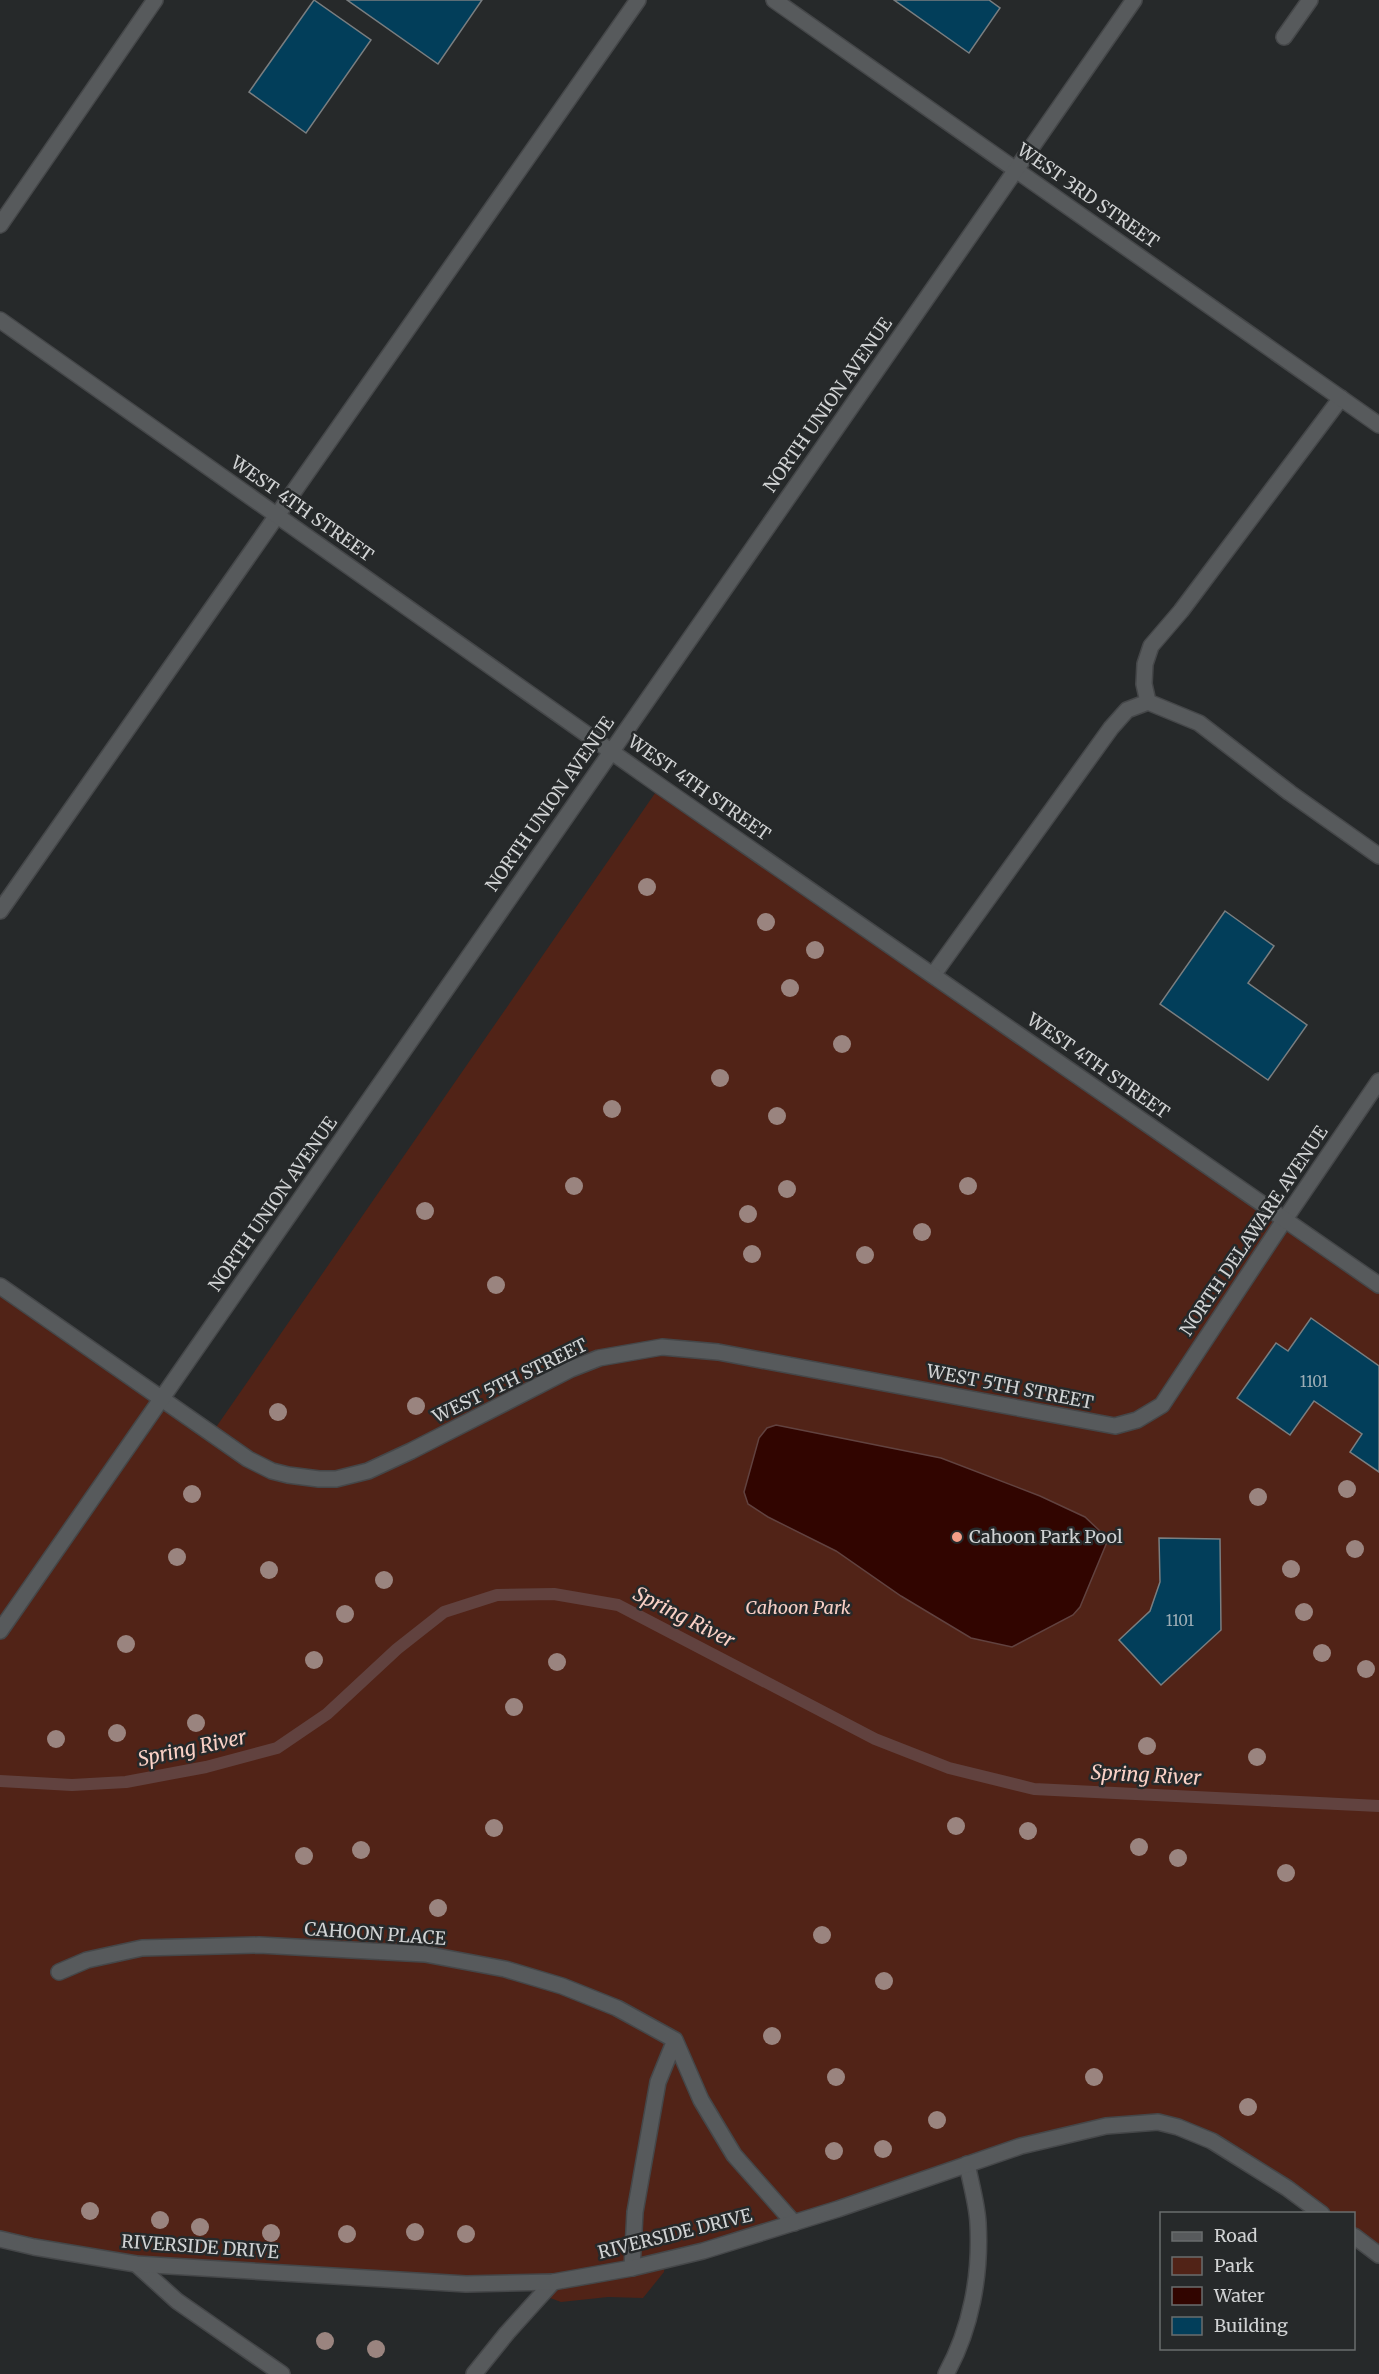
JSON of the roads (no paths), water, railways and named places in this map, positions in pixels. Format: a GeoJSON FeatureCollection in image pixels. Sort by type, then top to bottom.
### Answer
{"type":"FeatureCollection","features":[{"type":"Feature","properties":{"kind":"street"},"geometry":{"type":"LineString","coordinates":[[0,225],[155,0]]}},
{"type":"Feature","properties":{"kind":"street"},"geometry":{"type":"LineString","coordinates":[[0,911],[638,0]]}},
{"type":"Feature","properties":{"kind":"street","name":"WEST 3RD STREET"},"geometry":{"type":"LineString","coordinates":[[774,0],[1379,425]]}},
{"type":"Feature","properties":{"kind":"street","name":"NORTH UNION AVENUE"},"geometry":{"type":"LineString","coordinates":[[0,1631],[1134,0]]}},
{"type":"Feature","properties":{"kind":"street"},"geometry":{"type":"LineString","coordinates":[[1284,37],[1310,0]]}},
{"type":"Feature","properties":{"kind":"street","name":"WEST 4TH STREET"},"geometry":{"type":"LineString","coordinates":[[0,320],[611,751],[1379,1285]]}},
{"type":"Feature","properties":{"kind":"street"},"geometry":{"type":"LineString","coordinates":[[1148,702],[1144,684],[1145,664],[1151,646],[1188,602],[1341,398]]}},
{"type":"Feature","properties":{"kind":"street"},"geometry":{"type":"LineString","coordinates":[[933,975],[1111,728],[1127,710],[1148,702],[1199,723],[1290,793],[1379,856]]}},
{"type":"Feature","properties":{"kind":"street","name":"NORTH DELAWARE AVENUE"},"geometry":{"type":"LineString","coordinates":[[1162,1405],[1379,1081]]}},
{"type":"Feature","properties":{"kind":"street","name":"WEST 5TH STREET"},"geometry":{"type":"LineString","coordinates":[[0,1286],[248,1459],[288,1475],[319,1479],[336,1479],[368,1470],[411,1451],[580,1365],[599,1358],[662,1347],[718,1352],[1115,1426],[1137,1420],[1162,1405]]}},
{"type":"Feature","properties":{"kind":"street","name":"CAHOON PLACE"},"geometry":{"type":"LineString","coordinates":[[59,1972],[87,1960],[142,1948],[259,1945],[425,1954],[505,1969],[562,1986],[617,2008],[675,2040]]}},
{"type":"Feature","properties":{"kind":"street"},"geometry":{"type":"LineString","coordinates":[[675,2040],[701,2100],[734,2155],[794,2223]]}},
{"type":"Feature","properties":{"kind":"street"},"geometry":{"type":"LineString","coordinates":[[632,2268],[635,2212],[658,2082],[675,2040]]}},
{"type":"Feature","properties":{"kind":"street","name":"RIVERSIDE DRIVE"},"geometry":{"type":"LineString","coordinates":[[0,2240],[136,2264],[466,2284],[553,2282],[632,2268],[703,2251],[794,2223],[1021,2146],[1106,2126],[1158,2122],[1178,2127],[1212,2141],[1287,2188],[1319,2212]]}},
{"type":"Feature","properties":{"kind":"street"},"geometry":{"type":"LineString","coordinates":[[946,2374],[956,2356],[972,2308],[978,2263],[978,2222],[967,2164]]}},
{"type":"Feature","properties":{"kind":"street"},"geometry":{"type":"LineString","coordinates":[[1355,2237],[1379,2255]]}},
{"type":"Feature","properties":{"kind":"street"},"geometry":{"type":"LineString","coordinates":[[136,2264],[177,2301],[282,2374]]}},
{"type":"Feature","properties":{"kind":"street"},"geometry":{"type":"LineString","coordinates":[[474,2374],[553,2282]]}},
{"type":"Feature","properties":{"kind":"water","name":"Cahoon Park Pool"},"geometry":{"type":"Polygon","coordinates":[[[776,1425],[941,1458],[1040,1496],[1085,1517],[1102,1533],[1107,1542],[1080,1607],[1073,1615],[1012,1647],[971,1638],[901,1596],[836,1551],[768,1517],[748,1504],[744,1492],[759,1438],[767,1428],[776,1425]]]}},
{"type":"Feature","properties":{"kind":"waterway","name":"Spring River"},"geometry":{"type":"LineString","coordinates":[[0,1781],[72,1785],[126,1782],[206,1767],[277,1748],[327,1714],[397,1649],[444,1612],[497,1595],[554,1594],[618,1605],[875,1739],[949,1768],[1034,1789],[1379,1806]]}},
{"type":"Feature","properties":{"kind":"place","name":"Cahoon Park Pool"},"geometry":{"type":"Point","coordinates":[957,1537]}},
{"type":"Feature","properties":{"kind":"park label","name":"Cahoon Park"},"geometry":{"type":"Point","coordinates":[798,1608]}}]}
